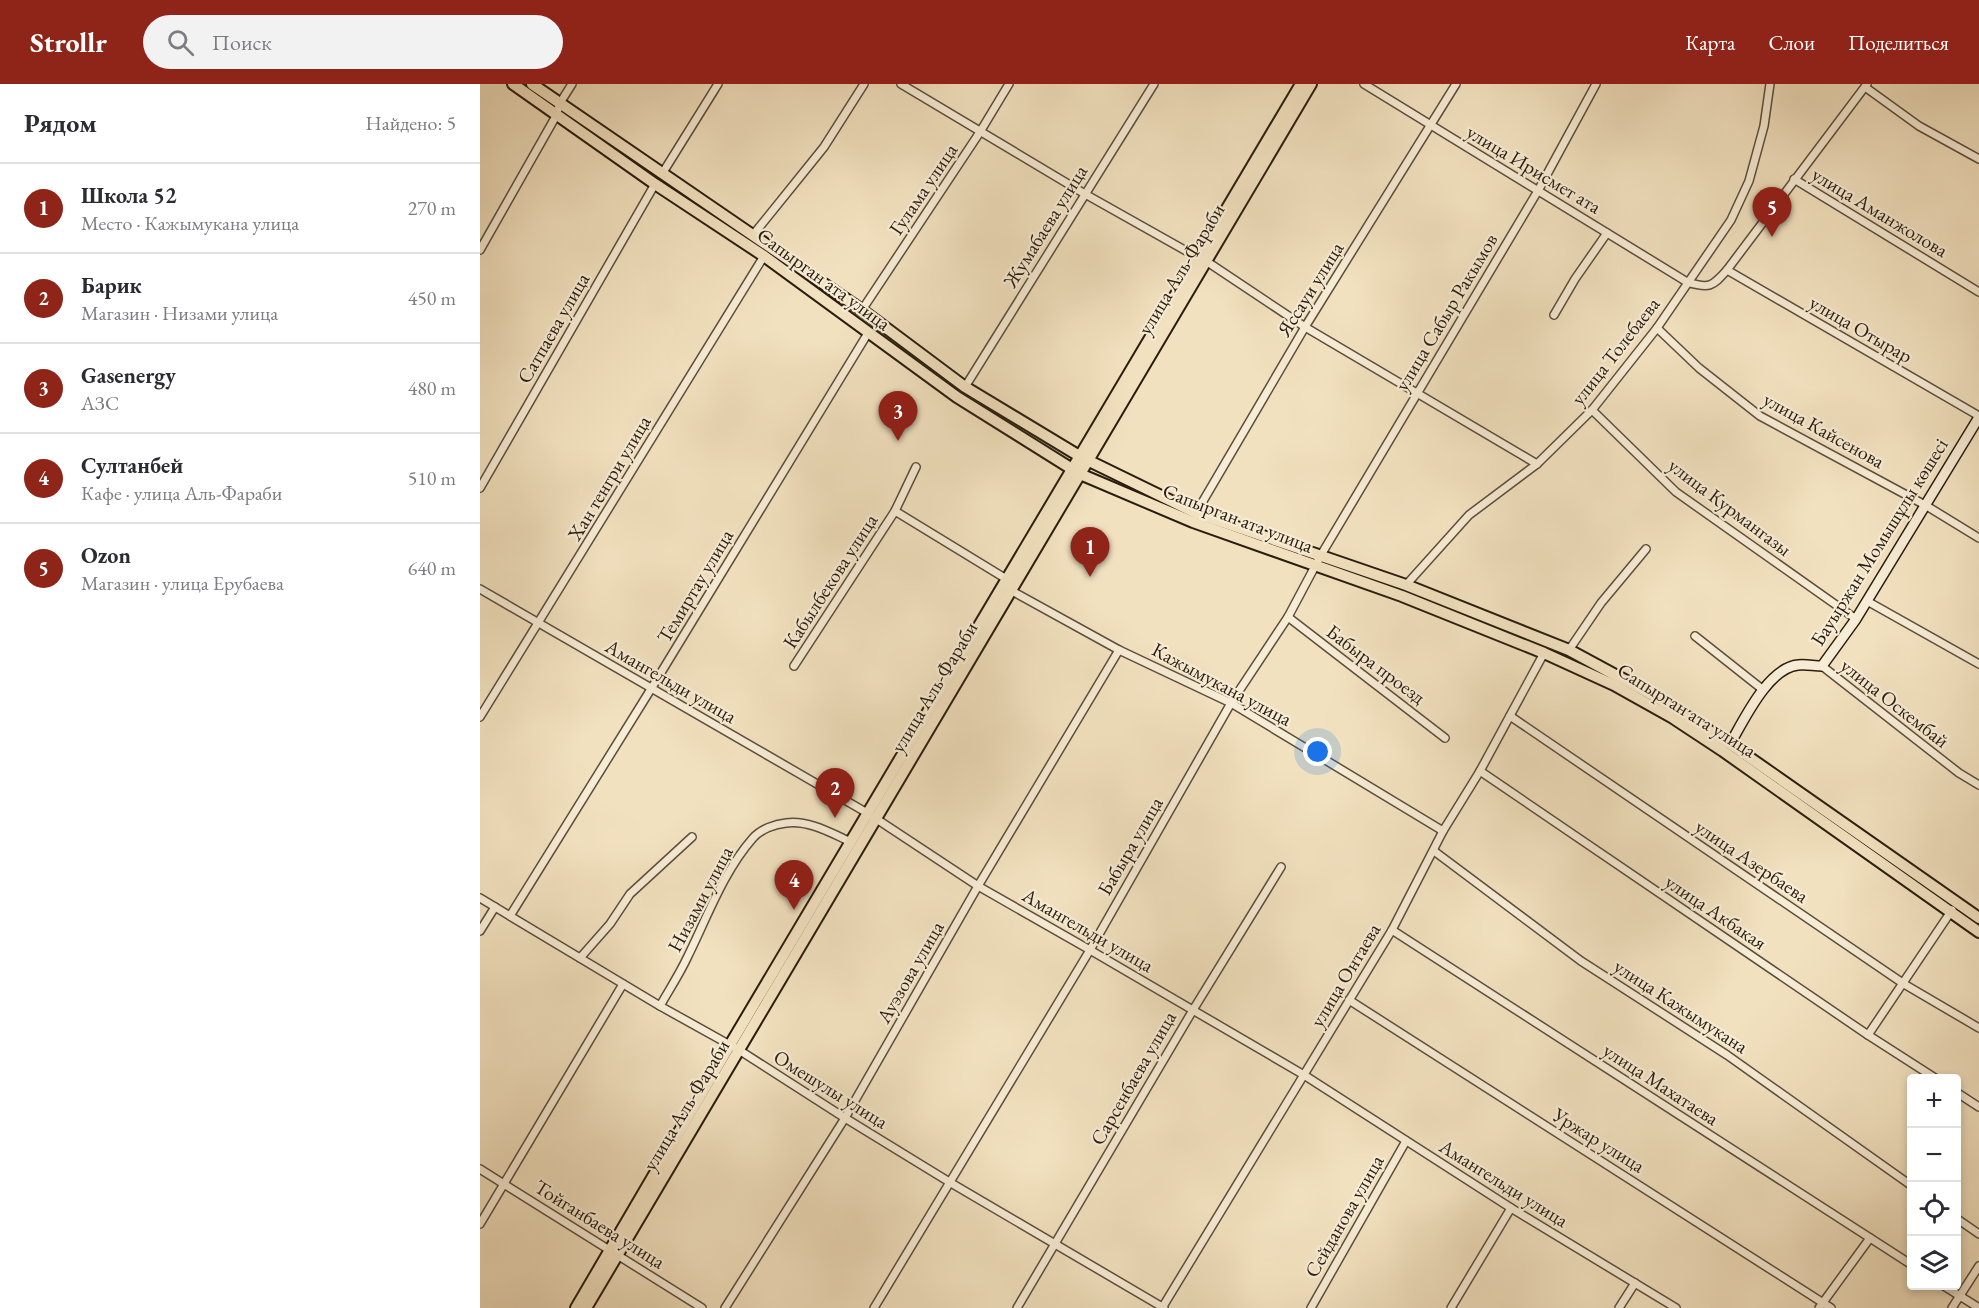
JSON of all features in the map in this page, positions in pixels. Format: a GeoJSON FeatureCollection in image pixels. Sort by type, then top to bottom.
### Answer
{"type":"FeatureCollection","features":[{"type":"Feature","properties":{"kind":"main road","name":"Сапырган ата улица"},"geometry":{"type":"LineString","coordinates":[[513,84],[655,184],[764,256],[957,397],[1077,472],[1193,522],[1402,596],[1544,653],[1614,685],[1673,718],[1723,751],[1950,914],[1979,932]]}},
{"type":"Feature","properties":{"kind":"main road","name":"Сапырган ата улица"},"geometry":{"type":"LineString","coordinates":[[532,84],[862,310],[965,387],[1084,459],[1196,513],[1406,585],[1569,650],[1656,697],[1730,744],[1979,918]]}},
{"type":"Feature","properties":{"kind":"main road","name":"улица Аль-Фараби"},"geometry":{"type":"LineString","coordinates":[[576,1308],[614,1252],[1011,585],[1202,259],[1301,84]]}},
{"type":"Feature","properties":{"kind":"main road","name":"улица Аль-Фараби"},"geometry":{"type":"LineString","coordinates":[[1202,259],[1311,84]]}},
{"type":"Feature","properties":{"kind":"main road","name":"улица Аль-Фараби"},"geometry":{"type":"LineString","coordinates":[[735,1048],[851,842],[873,816]]}},
{"type":"Feature","properties":{"kind":"main road","name":"улица Аль-Фараби"},"geometry":{"type":"LineString","coordinates":[[586,1308],[614,1252]]}},
{"type":"Feature","properties":{"kind":"street"},"geometry":{"type":"LineString","coordinates":[[480,250],[572,84]]}},
{"type":"Feature","properties":{"kind":"street"},"geometry":{"type":"LineString","coordinates":[[662,174],[718,84]]}},
{"type":"Feature","properties":{"kind":"street"},"geometry":{"type":"LineString","coordinates":[[753,235],[824,147],[864,84]]}},
{"type":"Feature","properties":{"kind":"street"},"geometry":{"type":"LineString","coordinates":[[901,84],[1085,194],[1202,259],[1305,327],[1537,464]]}},
{"type":"Feature","properties":{"kind":"street","name":"Гулама улица"},"geometry":{"type":"LineString","coordinates":[[862,310],[980,132],[1009,84]]}},
{"type":"Feature","properties":{"kind":"street","name":"Жумабаева улица"},"geometry":{"type":"LineString","coordinates":[[965,387],[1154,84]]}},
{"type":"Feature","properties":{"kind":"street","name":"улица Ирисмет ата"},"geometry":{"type":"LineString","coordinates":[[1364,84],[1539,189],[1687,282]]}},
{"type":"Feature","properties":{"kind":"street","name":"Яссауи улица"},"geometry":{"type":"LineString","coordinates":[[1196,513],[1305,327],[1456,84]]}},
{"type":"Feature","properties":{"kind":"street","name":"улица Сабыр Ракымов"},"geometry":{"type":"LineString","coordinates":[[1321,555],[1539,189],[1596,84]]}},
{"type":"Feature","properties":{"kind":"street","name":"улица Толебаева"},"geometry":{"type":"LineString","coordinates":[[1406,585],[1469,515],[1537,464],[1592,410],[1657,328],[1731,220],[1749,181],[1764,126],[1770,84]]}},
{"type":"Feature","properties":{"kind":"street"},"geometry":{"type":"LineString","coordinates":[[1687,282],[1704,287],[1714,284],[1727,270],[1866,86],[1918,126],[1979,159]]}},
{"type":"Feature","properties":{"kind":"street","name":"улица Аманжолова"},"geometry":{"type":"LineString","coordinates":[[1794,180],[1979,292]]}},
{"type":"Feature","properties":{"kind":"street","name":"Сатпаева улица"},"geometry":{"type":"LineString","coordinates":[[480,488],[655,184]]}},
{"type":"Feature","properties":{"kind":"street"},"geometry":{"type":"LineString","coordinates":[[1554,315],[1575,279],[1607,233]]}},
{"type":"Feature","properties":{"kind":"street","name":"Хан тенгри улица"},"geometry":{"type":"LineString","coordinates":[[480,717],[764,256]]}},
{"type":"Feature","properties":{"kind":"street","name":"улица Отырар"},"geometry":{"type":"LineString","coordinates":[[1727,270],[1979,416]]}},
{"type":"Feature","properties":{"kind":"street","name":"улица Кайсенова"},"geometry":{"type":"LineString","coordinates":[[1657,328],[1700,368],[1760,416],[1925,505],[1979,538]]}},
{"type":"Feature","properties":{"kind":"street","name":"Темиртау улица"},"geometry":{"type":"LineString","coordinates":[[510,916],[868,333]]}},
{"type":"Feature","properties":{"kind":"street","name":"улица Курмангазы"},"geometry":{"type":"LineString","coordinates":[[1592,410],[1676,492],[1856,619]]}},
{"type":"Feature","properties":{"kind":"street","name":"Бауыржан Момышұлы көшесі"},"geometry":{"type":"LineString","coordinates":[[1730,744],[1762,689],[1779,674],[1796,665],[1822,666],[1856,619],[1979,416]]}},
{"type":"Feature","properties":{"kind":"street"},"geometry":{"type":"LineString","coordinates":[[895,511],[916,467]]}},
{"type":"Feature","properties":{"kind":"street","name":"Кабылбекова улица"},"geometry":{"type":"LineString","coordinates":[[794,666],[895,511],[1011,585]]}},
{"type":"Feature","properties":{"kind":"street"},"geometry":{"type":"LineString","coordinates":[[1569,650],[1601,603],[1646,549]]}},
{"type":"Feature","properties":{"kind":"street","name":"Бабыра улица"},"geometry":{"type":"LineString","coordinates":[[874,1308],[1090,950],[1231,703],[1288,618],[1321,555]]}},
{"type":"Feature","properties":{"kind":"street","name":"Кажымукана улица"},"geometry":{"type":"LineString","coordinates":[[1011,585],[1119,650],[1231,703],[1443,831]]}},
{"type":"Feature","properties":{"kind":"street","name":"Амангельди улица"},"geometry":{"type":"LineString","coordinates":[[480,589],[873,816],[978,886],[1304,1075],[1511,1208],[1676,1308]]}},
{"type":"Feature","properties":{"kind":"street"},"geometry":{"type":"LineString","coordinates":[[1867,601],[1979,664]]}},
{"type":"Feature","properties":{"kind":"street","name":"Бабыра проезд"},"geometry":{"type":"LineString","coordinates":[[1288,618],[1445,738]]}},
{"type":"Feature","properties":{"kind":"street"},"geometry":{"type":"LineString","coordinates":[[1695,636],[1762,689]]}},
{"type":"Feature","properties":{"kind":"street","name":"Ауэзова улица"},"geometry":{"type":"LineString","coordinates":[[725,1308],[845,1118],[978,886],[1119,650]]}},
{"type":"Feature","properties":{"kind":"street","name":"улица Онтаева"},"geometry":{"type":"LineString","coordinates":[[1163,1308],[1392,930],[1443,831],[1480,771],[1544,653]]}},
{"type":"Feature","properties":{"kind":"street","name":"улица Оскембай"},"geometry":{"type":"LineString","coordinates":[[1822,666],[1959,773],[1979,784]]}},
{"type":"Feature","properties":{"kind":"street","name":"улица Азербаева"},"geometry":{"type":"LineString","coordinates":[[1510,716],[1904,984],[1979,1028]]}},
{"type":"Feature","properties":{"kind":"street","name":"улица Акбакая"},"geometry":{"type":"LineString","coordinates":[[1480,771],[1929,1074]]}},
{"type":"Feature","properties":{"kind":"street","name":"Низами улица"},"geometry":{"type":"LineString","coordinates":[[660,1006],[687,960],[712,904],[736,862],[754,837],[763,830],[785,823],[804,823],[851,842]]}},
{"type":"Feature","properties":{"kind":"street"},"geometry":{"type":"LineString","coordinates":[[580,958],[610,924],[630,894],[692,837]]}},
{"type":"Feature","properties":{"kind":"street","name":"улица Кажымукана"},"geometry":{"type":"LineString","coordinates":[[1434,851],[1581,961],[1727,1055],[1907,1183]]}},
{"type":"Feature","properties":{"kind":"street","name":"Сарсенбаева улица"},"geometry":{"type":"LineString","coordinates":[[1017,1308],[1193,1010],[1281,867]]}},
{"type":"Feature","properties":{"kind":"street","name":"Омешулы улица"},"geometry":{"type":"LineString","coordinates":[[480,898],[660,1006],[735,1048],[951,1183],[1163,1308]]}},
{"type":"Feature","properties":{"kind":"street"},"geometry":{"type":"LineString","coordinates":[[1868,1035],[1956,903]]}},
{"type":"Feature","properties":{"kind":"street"},"geometry":{"type":"LineString","coordinates":[[480,931],[495,907]]}},
{"type":"Feature","properties":{"kind":"street","name":"улица Махатаева"},"geometry":{"type":"LineString","coordinates":[[1392,930],[1907,1262]]}},
{"type":"Feature","properties":{"kind":"street"},"geometry":{"type":"LineString","coordinates":[[480,1224],[623,984]]}},
{"type":"Feature","properties":{"kind":"street","name":"Уржар улица"},"geometry":{"type":"LineString","coordinates":[[1349,1000],[1821,1305],[1832,1308]]}},
{"type":"Feature","properties":{"kind":"street"},"geometry":{"type":"LineString","coordinates":[[1961,1095],[1979,1107]]}},
{"type":"Feature","properties":{"kind":"street","name":"Сейданова улица"},"geometry":{"type":"LineString","coordinates":[[1311,1308],[1406,1141]]}},
{"type":"Feature","properties":{"kind":"street","name":"Тойганбаева улица"},"geometry":{"type":"LineString","coordinates":[[480,1169],[702,1308]]}},
{"type":"Feature","properties":{"kind":"street"},"geometry":{"type":"LineString","coordinates":[[1451,1308],[1511,1208]]}},
{"type":"Feature","properties":{"kind":"street"},"geometry":{"type":"LineString","coordinates":[[1961,1221],[1979,1234]]}},
{"type":"Feature","properties":{"kind":"street"},"geometry":{"type":"LineString","coordinates":[[1821,1305],[1870,1238]]}},
{"type":"Feature","properties":{"kind":"street"},"geometry":{"type":"LineString","coordinates":[[1952,1308],[1979,1266]]}},
{"type":"Feature","properties":{"kind":"street"},"geometry":{"type":"LineString","coordinates":[[1619,1308],[1635,1283]]}},
{"type":"Feature","properties":{"kind":"street"},"geometry":{"type":"LineString","coordinates":[[1950,1290],[1979,1308]]}},
{"type":"Feature","properties":{"kind":"place","name":"Ozon"},"geometry":{"type":"Point","coordinates":[1772,237]}},
{"type":"Feature","properties":{"kind":"place","name":"Gasenergy"},"geometry":{"type":"Point","coordinates":[898,441]}},
{"type":"Feature","properties":{"kind":"place","name":"Школа 52"},"geometry":{"type":"Point","coordinates":[1090,577]}},
{"type":"Feature","properties":{"kind":"place","name":"Барик"},"geometry":{"type":"Point","coordinates":[835,818]}},
{"type":"Feature","properties":{"kind":"place","name":"Султанбей"},"geometry":{"type":"Point","coordinates":[794,910]}}]}
